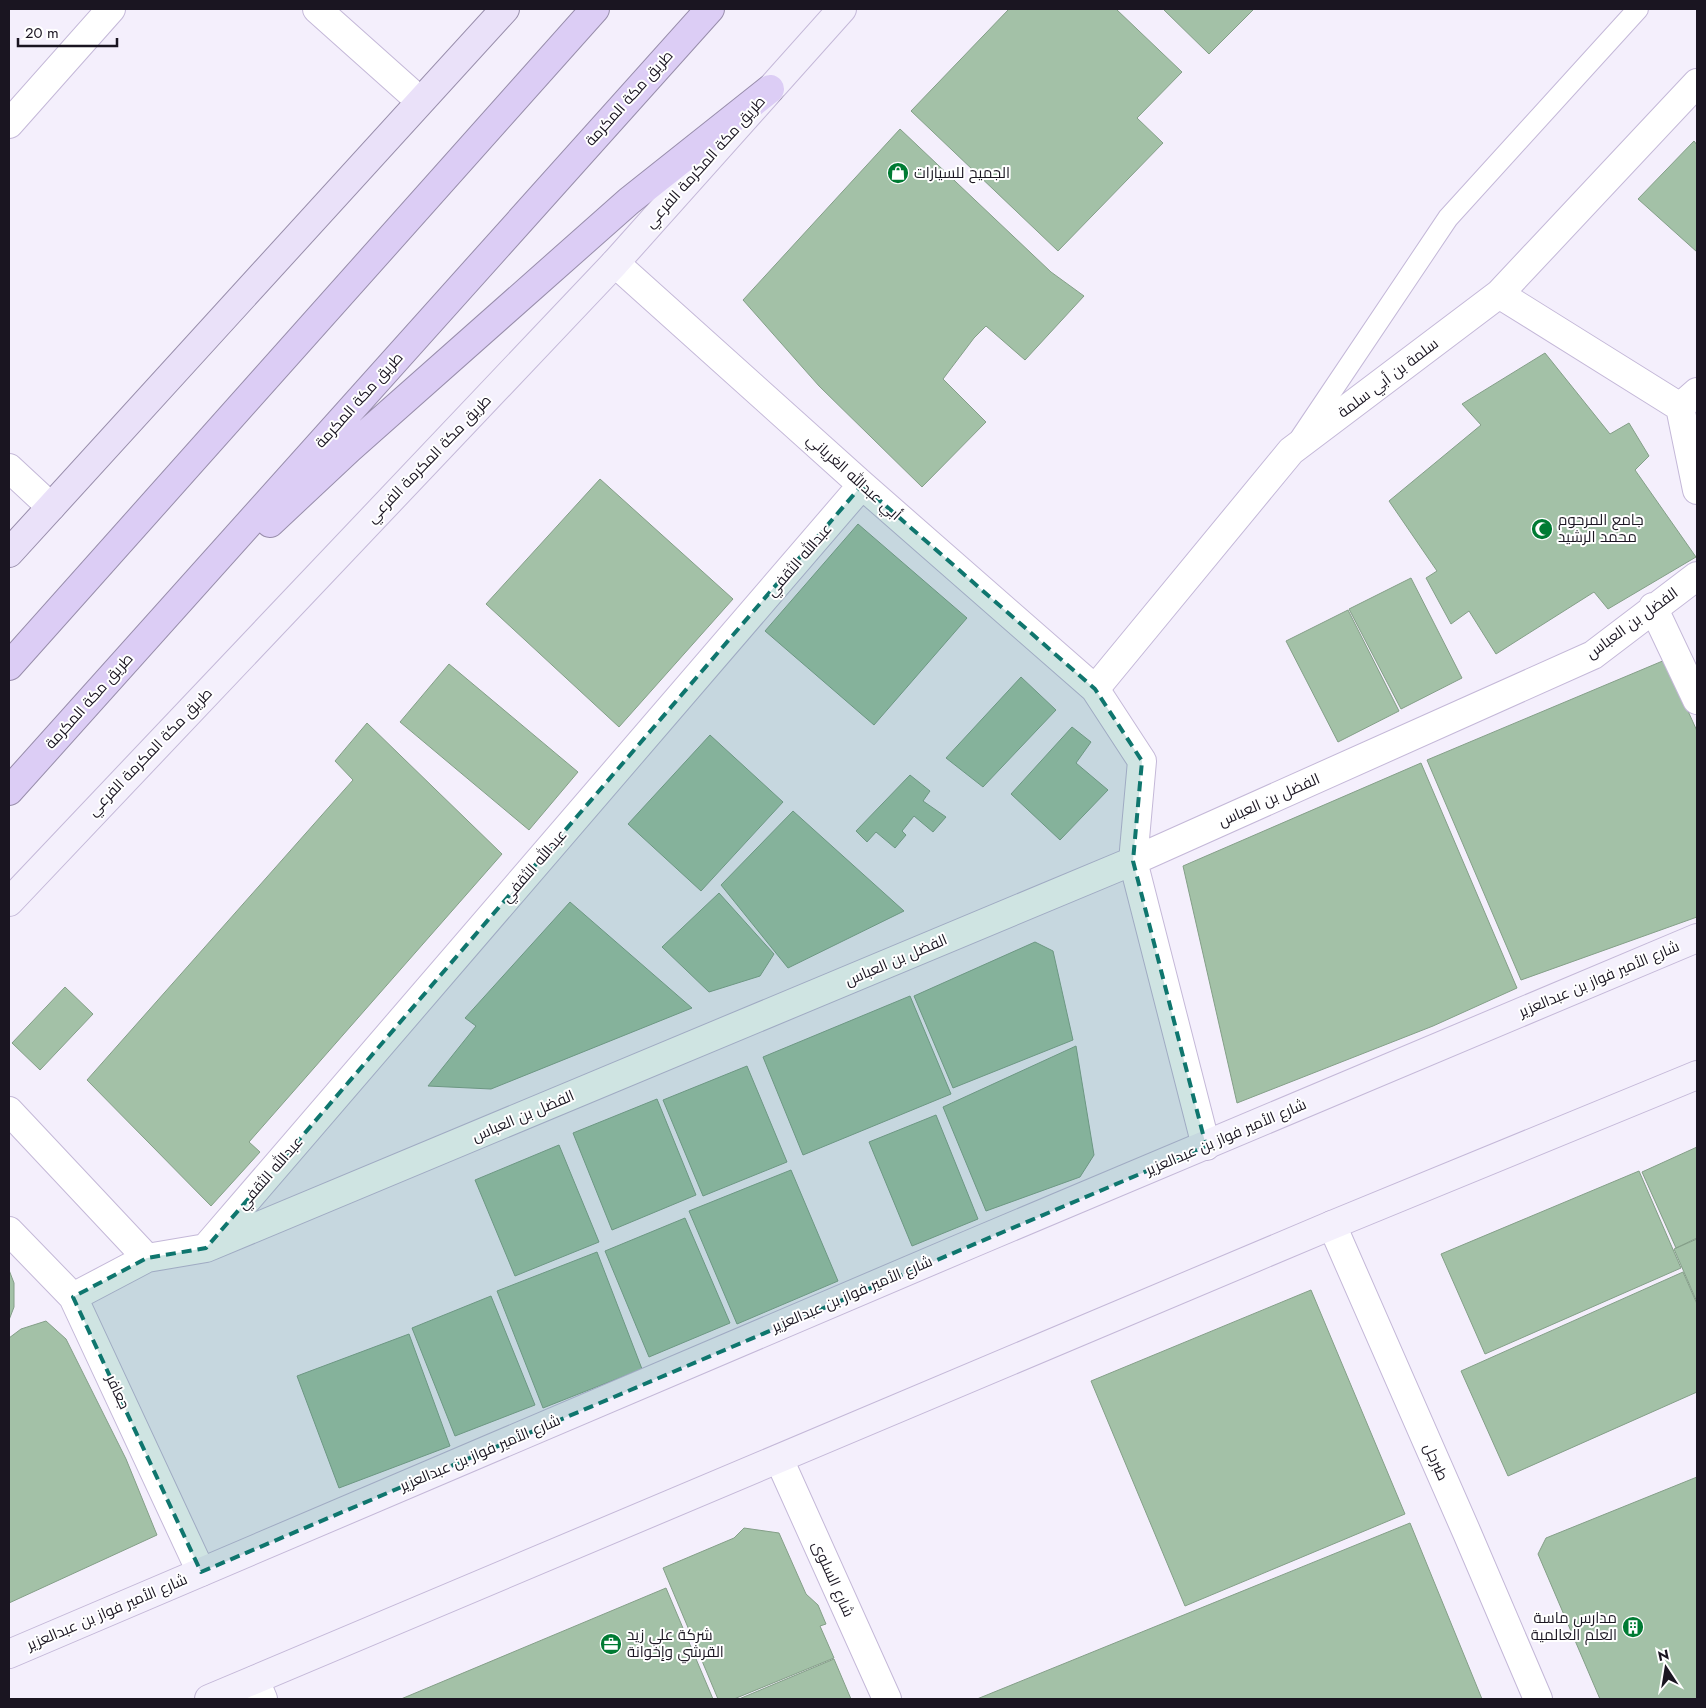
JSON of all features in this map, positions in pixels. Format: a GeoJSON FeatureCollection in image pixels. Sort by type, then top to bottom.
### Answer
{"type":"FeatureCollection","features":[{"type":"Feature","properties":{"kind":"highway"},"geometry":{"type":"LineString","coordinates":[[538,72],[591,9]]}},
{"type":"Feature","properties":{"kind":"highway"},"geometry":{"type":"LineString","coordinates":[[9,666],[595,9]]}},
{"type":"Feature","properties":{"kind":"highway","name":"طريق مكة المكرمة"},"geometry":{"type":"LineString","coordinates":[[9,791],[710,9]]}},
{"type":"Feature","properties":{"kind":"highway"},"geometry":{"type":"LineString","coordinates":[[144,640],[349,450],[550,270],[629,202],[770,89]]}},
{"type":"Feature","properties":{"kind":"main road"},"geometry":{"type":"LineString","coordinates":[[9,553],[505,9]]}},
{"type":"Feature","properties":{"kind":"main road","name":"طريق مكة المكرمة الفرعي"},"geometry":{"type":"LineString","coordinates":[[9,902],[615,263],[842,9]]}},
{"type":"Feature","properties":{"kind":"main road","name":"شارع الأمير فواز بن عبدالعزير"},"geometry":{"type":"LineString","coordinates":[[9,1654],[964,1247],[1697,938]]}},
{"type":"Feature","properties":{"kind":"main road"},"geometry":{"type":"LineString","coordinates":[[209,1699],[259,1690],[779,1459],[1332,1225],[1697,1075]]}},
{"type":"Feature","properties":{"kind":"street"},"geometry":{"type":"LineString","coordinates":[[9,124],[111,9]]}},
{"type":"Feature","properties":{"kind":"street"},"geometry":{"type":"LineString","coordinates":[[317,9],[420,101]]}},
{"type":"Feature","properties":{"kind":"street","name":"سلمة بن أبي سلمة"},"geometry":{"type":"LineString","coordinates":[[1095,689],[1292,451],[1499,294],[1697,83]]}},
{"type":"Feature","properties":{"kind":"street","name":"أبي عبدالله الغرياني"},"geometry":{"type":"LineString","coordinates":[[615,263],[862,486],[1095,689],[1142,761],[1133,861],[1206,1146]]}},
{"type":"Feature","properties":{"kind":"street"},"geometry":{"type":"LineString","coordinates":[[1499,294],[1688,400],[1697,490]]}},
{"type":"Feature","properties":{"kind":"street"},"geometry":{"type":"LineString","coordinates":[[9,468],[50,507]]}},
{"type":"Feature","properties":{"kind":"street","name":"عبدالله الثقفي"},"geometry":{"type":"LineString","coordinates":[[206,1248],[862,486]]}},
{"type":"Feature","properties":{"kind":"street","name":"الفضل بن العباس"},"geometry":{"type":"LineString","coordinates":[[73,1296],[147,1258],[206,1248],[1133,861],[1593,655],[1653,607],[1697,576]]}},
{"type":"Feature","properties":{"kind":"street"},"geometry":{"type":"LineString","coordinates":[[1653,607],[1697,700]]}},
{"type":"Feature","properties":{"kind":"street"},"geometry":{"type":"LineString","coordinates":[[9,1111],[147,1258]]}},
{"type":"Feature","properties":{"kind":"street","name":"طبرجل"},"geometry":{"type":"LineString","coordinates":[[1332,1225],[1538,1699]]}},
{"type":"Feature","properties":{"kind":"street","name":"جعافر"},"geometry":{"type":"LineString","coordinates":[[9,1231],[73,1296],[201,1572]]}},
{"type":"Feature","properties":{"kind":"street","name":"شارع السلوى"},"geometry":{"type":"LineString","coordinates":[[779,1459],[887,1699]]}},
{"type":"Feature","properties":{"kind":"lane"},"geometry":{"type":"LineString","coordinates":[[1292,451],[1448,218],[1638,9]]}},
{"type":"Feature","properties":{"kind":"highlighted area"},"geometry":{"type":"Polygon","coordinates":[[[862,485],[1095,689],[1142,761],[1133,861],[1206,1146],[201,1572],[73,1297],[147,1258],[206,1248],[862,485]]]}},
{"type":"Feature","properties":{"kind":"building"},"geometry":{"type":"Polygon","coordinates":[[[1009,9],[1116,9],[1182,72],[1137,118],[1163,143],[1058,251],[911,111],[1009,9]]]}},
{"type":"Feature","properties":{"kind":"building"},"geometry":{"type":"Polygon","coordinates":[[[1163,9],[1254,9],[1209,54],[1163,9]]]}},
{"type":"Feature","properties":{"kind":"building"},"geometry":{"type":"Polygon","coordinates":[[[900,129],[1051,272],[1084,296],[1025,360],[986,326],[974,338],[943,379],[986,422],[922,487],[819,386],[743,300],[900,129]]]}},
{"type":"Feature","properties":{"kind":"building"},"geometry":{"type":"Polygon","coordinates":[[[1694,141],[1697,145],[1697,252],[1638,199],[1694,141]]]}},
{"type":"Feature","properties":{"kind":"building","name":"جامع المرحوم محمد الرشيد"},"geometry":{"type":"Polygon","coordinates":[[[1545,353],[1610,434],[1629,423],[1649,456],[1635,470],[1696,557],[1608,609],[1594,592],[1496,654],[1469,611],[1451,624],[1426,578],[1437,571],[1389,501],[1481,425],[1462,404],[1545,353]]]}},
{"type":"Feature","properties":{"kind":"building"},"geometry":{"type":"Polygon","coordinates":[[[600,479],[733,599],[619,727],[486,604],[600,479]]]}},
{"type":"Feature","properties":{"kind":"building"},"geometry":{"type":"Polygon","coordinates":[[[858,524],[967,618],[874,725],[765,631],[858,524]]]}},
{"type":"Feature","properties":{"kind":"building"},"geometry":{"type":"Polygon","coordinates":[[[1411,578],[1462,678],[1401,709],[1349,609],[1411,578]]]}},
{"type":"Feature","properties":{"kind":"building"},"geometry":{"type":"Polygon","coordinates":[[[1348,610],[1399,711],[1338,742],[1286,641],[1348,610]]]}},
{"type":"Feature","properties":{"kind":"building"},"geometry":{"type":"Polygon","coordinates":[[[1665,660],[1697,731],[1697,917],[1521,980],[1427,760],[1665,660]]]}},
{"type":"Feature","properties":{"kind":"building"},"geometry":{"type":"Polygon","coordinates":[[[449,664],[578,772],[529,830],[400,722],[449,664]]]}},
{"type":"Feature","properties":{"kind":"building"},"geometry":{"type":"Polygon","coordinates":[[[1021,677],[1056,710],[983,787],[946,758],[1021,677]]]}},
{"type":"Feature","properties":{"kind":"building"},"geometry":{"type":"Polygon","coordinates":[[[367,723],[502,854],[249,1142],[260,1152],[211,1206],[87,1080],[353,780],[335,761],[367,723]]]}},
{"type":"Feature","properties":{"kind":"building"},"geometry":{"type":"Polygon","coordinates":[[[1072,727],[1091,742],[1076,763],[1108,790],[1060,840],[1011,794],[1072,727]]]}},
{"type":"Feature","properties":{"kind":"building"},"geometry":{"type":"Polygon","coordinates":[[[710,735],[783,802],[701,891],[628,824],[710,735]]]}},
{"type":"Feature","properties":{"kind":"building"},"geometry":{"type":"Polygon","coordinates":[[[1421,763],[1517,988],[1433,1026],[1237,1103],[1183,866],[1421,763]]]}},
{"type":"Feature","properties":{"kind":"building"},"geometry":{"type":"Polygon","coordinates":[[[910,775],[930,791],[923,801],[946,817],[933,832],[914,816],[902,831],[906,835],[895,848],[876,832],[867,842],[856,831],[910,775]]]}},
{"type":"Feature","properties":{"kind":"building"},"geometry":{"type":"Polygon","coordinates":[[[793,811],[904,911],[788,968],[721,885],[793,811]]]}},
{"type":"Feature","properties":{"kind":"building"},"geometry":{"type":"Polygon","coordinates":[[[719,893],[774,954],[760,976],[709,992],[662,947],[719,893]]]}},
{"type":"Feature","properties":{"kind":"building"},"geometry":{"type":"Polygon","coordinates":[[[570,902],[692,1008],[491,1089],[428,1086],[476,1026],[465,1018],[570,902]]]}},
{"type":"Feature","properties":{"kind":"building"},"geometry":{"type":"Polygon","coordinates":[[[1035,942],[1053,951],[1073,1040],[953,1088],[914,996],[1035,942]]]}},
{"type":"Feature","properties":{"kind":"building"},"geometry":{"type":"Polygon","coordinates":[[[65,987],[93,1014],[40,1070],[12,1043],[65,987]]]}},
{"type":"Feature","properties":{"kind":"building"},"geometry":{"type":"Polygon","coordinates":[[[910,996],[951,1094],[803,1155],[763,1057],[910,996]]]}},
{"type":"Feature","properties":{"kind":"building"},"geometry":{"type":"Polygon","coordinates":[[[1076,1046],[1094,1155],[1080,1177],[986,1211],[943,1107],[1076,1046]]]}},
{"type":"Feature","properties":{"kind":"building"},"geometry":{"type":"Polygon","coordinates":[[[747,1066],[787,1162],[703,1196],[663,1100],[747,1066]]]}},
{"type":"Feature","properties":{"kind":"building"},"geometry":{"type":"Polygon","coordinates":[[[657,1099],[696,1195],[612,1230],[573,1133],[657,1099]]]}},
{"type":"Feature","properties":{"kind":"building"},"geometry":{"type":"Polygon","coordinates":[[[936,1115],[978,1219],[912,1246],[869,1142],[936,1115]]]}},
{"type":"Feature","properties":{"kind":"building"},"geometry":{"type":"Polygon","coordinates":[[[559,1145],[599,1242],[515,1276],[475,1180],[559,1145]]]}},
{"type":"Feature","properties":{"kind":"building"},"geometry":{"type":"Polygon","coordinates":[[[1697,1147],[1697,1238],[1676,1248],[1642,1172],[1697,1147]]]}},
{"type":"Feature","properties":{"kind":"building"},"geometry":{"type":"Polygon","coordinates":[[[791,1170],[838,1281],[737,1324],[689,1211],[791,1170]]]}},
{"type":"Feature","properties":{"kind":"building"},"geometry":{"type":"Polygon","coordinates":[[[1639,1171],[1681,1268],[1485,1354],[1441,1254],[1639,1171]]]}},
{"type":"Feature","properties":{"kind":"building"},"geometry":{"type":"Polygon","coordinates":[[[685,1218],[730,1323],[649,1357],[605,1251],[685,1218]]]}},
{"type":"Feature","properties":{"kind":"building"},"geometry":{"type":"Polygon","coordinates":[[[1697,1239],[1697,1302],[1674,1249],[1697,1239]]]}},
{"type":"Feature","properties":{"kind":"building"},"geometry":{"type":"Polygon","coordinates":[[[597,1252],[642,1369],[543,1408],[497,1291],[597,1252]]]}},
{"type":"Feature","properties":{"kind":"building"},"geometry":{"type":"Polygon","coordinates":[[[9,1270],[14,1283],[14,1307],[9,1320],[9,1270]]]}},
{"type":"Feature","properties":{"kind":"building"},"geometry":{"type":"Polygon","coordinates":[[[1683,1272],[1697,1304],[1697,1392],[1508,1476],[1461,1371],[1683,1272]]]}},
{"type":"Feature","properties":{"kind":"building"},"geometry":{"type":"Polygon","coordinates":[[[1311,1290],[1405,1514],[1185,1606],[1091,1381],[1311,1290]]]}},
{"type":"Feature","properties":{"kind":"building"},"geometry":{"type":"Polygon","coordinates":[[[491,1296],[535,1405],[455,1436],[412,1328],[491,1296]]]}},
{"type":"Feature","properties":{"kind":"building"},"geometry":{"type":"Polygon","coordinates":[[[46,1321],[66,1339],[126,1459],[157,1535],[9,1603],[9,1338],[21,1329],[46,1321]]]}},
{"type":"Feature","properties":{"kind":"building"},"geometry":{"type":"Polygon","coordinates":[[[409,1334],[450,1446],[339,1488],[297,1376],[409,1334]]]}},
{"type":"Feature","properties":{"kind":"building","name":"مدارس ماسة العلم العالمية"},"geometry":{"type":"Polygon","coordinates":[[[1697,1477],[1697,1699],[1600,1699],[1538,1554],[1546,1538],[1697,1477]]]}},
{"type":"Feature","properties":{"kind":"building"},"geometry":{"type":"Polygon","coordinates":[[[1410,1523],[1482,1699],[977,1699],[1410,1523]]]}},
{"type":"Feature","properties":{"kind":"building"},"geometry":{"type":"Polygon","coordinates":[[[744,1528],[779,1533],[806,1594],[818,1605],[826,1624],[820,1626],[834,1658],[734,1699],[718,1699],[663,1568],[734,1538],[744,1528]]]}},
{"type":"Feature","properties":{"kind":"building","name":"شركة علي زيد القرشي وإخوانة"},"geometry":{"type":"Polygon","coordinates":[[[666,1588],[713,1699],[401,1699],[666,1588]]]}},
{"type":"Feature","properties":{"kind":"building"},"geometry":{"type":"Polygon","coordinates":[[[834,1659],[851,1699],[739,1699],[834,1659]]]}},
{"type":"Feature","properties":{"kind":"place","name":"الجميح للسيارات"},"geometry":{"type":"Point","coordinates":[898,173]}},
{"type":"Feature","properties":{"kind":"place","name":"جامع المرحوم محمد الرشيد"},"geometry":{"type":"Point","coordinates":[1542,529]}},
{"type":"Feature","properties":{"kind":"place","name":"مدارس ماسة العلم العالمية"},"geometry":{"type":"Point","coordinates":[1633,1627]}},
{"type":"Feature","properties":{"kind":"place","name":"شركة علي زيد القرشي وإخوانة"},"geometry":{"type":"Point","coordinates":[611,1644]}}]}
